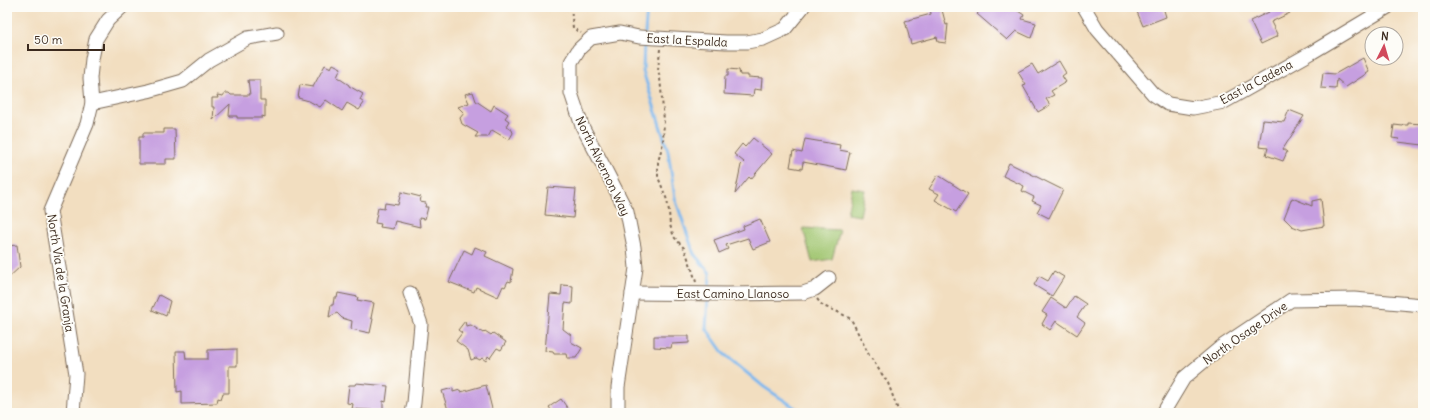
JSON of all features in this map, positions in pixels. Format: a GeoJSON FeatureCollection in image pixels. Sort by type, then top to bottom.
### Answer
{"type":"FeatureCollection","features":[{"type":"Feature","properties":{"kind":"street","name":"North Via de la Granja"},"geometry":{"type":"LineString","coordinates":[[73,413],[76,374],[50,211],[87,124],[92,103],[90,78],[96,39],[108,20],[122,7]]}},
{"type":"Feature","properties":{"kind":"street","name":"East la Espalda"},"geometry":{"type":"LineString","coordinates":[[591,38],[620,33],[639,37],[747,42],[763,39],[785,29],[803,7]]}},
{"type":"Feature","properties":{"kind":"street","name":"East la Cadena"},"geometry":{"type":"LineString","coordinates":[[1084,7],[1097,29],[1153,94],[1168,104],[1193,108],[1224,102],[1311,53],[1388,7]]}},
{"type":"Feature","properties":{"kind":"street"},"geometry":{"type":"LineString","coordinates":[[92,103],[148,91],[183,81],[209,60],[248,38],[277,33]]}},
{"type":"Feature","properties":{"kind":"street","name":"North Alvernon Way"},"geometry":{"type":"LineString","coordinates":[[591,38],[578,49],[571,62],[571,93],[582,126],[627,212],[635,254],[636,268],[618,387],[618,413]]}},
{"type":"Feature","properties":{"kind":"street","name":"East Camino Llanoso"},"geometry":{"type":"LineString","coordinates":[[632,293],[803,293],[815,289],[829,278]]}},
{"type":"Feature","properties":{"kind":"street"},"geometry":{"type":"LineString","coordinates":[[410,293],[420,324],[412,413]]}},
{"type":"Feature","properties":{"kind":"street","name":"North Osage Drive"},"geometry":{"type":"LineString","coordinates":[[1163,413],[1184,378],[1221,347],[1291,300],[1354,299],[1423,304]]}},
{"type":"Feature","properties":{"kind":"path"},"geometry":{"type":"LineString","coordinates":[[571,7],[573,28],[591,38]]}},
{"type":"Feature","properties":{"kind":"path"},"geometry":{"type":"LineString","coordinates":[[662,38],[658,70],[664,120],[664,143],[658,162],[658,177],[667,200],[670,225],[674,237],[684,248],[696,284]]}},
{"type":"Feature","properties":{"kind":"path"},"geometry":{"type":"LineString","coordinates":[[810,291],[823,306],[851,319],[870,355],[888,384],[898,410],[901,413]]}},
{"type":"Feature","properties":{"kind":"green space"},"geometry":{"type":"Polygon","coordinates":[[[852,188],[865,190],[860,216],[847,214],[852,188]]]}},
{"type":"Feature","properties":{"kind":"green space"},"geometry":{"type":"Polygon","coordinates":[[[803,228],[840,230],[832,259],[812,262],[803,228]]]}},
{"type":"Feature","properties":{"kind":"building"},"geometry":{"type":"Polygon","coordinates":[[[937,7],[939,11],[942,10],[946,25],[948,24],[946,43],[938,42],[937,37],[911,44],[905,21],[931,14],[930,8],[937,7]]]}},
{"type":"Feature","properties":{"kind":"building"},"geometry":{"type":"Polygon","coordinates":[[[984,7],[1012,7],[1024,15],[1022,19],[1036,23],[1031,38],[1016,31],[1007,40],[977,14],[984,7]]]}},
{"type":"Feature","properties":{"kind":"building"},"geometry":{"type":"Polygon","coordinates":[[[1135,7],[1163,7],[1166,17],[1143,26],[1135,7]]]}},
{"type":"Feature","properties":{"kind":"building"},"geometry":{"type":"Polygon","coordinates":[[[1267,7],[1288,7],[1290,13],[1271,22],[1278,36],[1261,44],[1250,21],[1269,12],[1267,7]]]}},
{"type":"Feature","properties":{"kind":"building"},"geometry":{"type":"Polygon","coordinates":[[[1363,58],[1364,66],[1366,66],[1369,72],[1346,87],[1337,79],[1336,89],[1321,88],[1323,73],[1335,74],[1363,58]]]}},
{"type":"Feature","properties":{"kind":"building"},"geometry":{"type":"Polygon","coordinates":[[[1059,61],[1066,73],[1062,76],[1066,82],[1051,91],[1054,95],[1046,99],[1050,105],[1038,112],[1023,86],[1026,85],[1018,72],[1032,64],[1038,74],[1059,61]]]}},
{"type":"Feature","properties":{"kind":"building"},"geometry":{"type":"Polygon","coordinates":[[[333,64],[341,68],[337,77],[363,94],[360,100],[364,103],[359,110],[347,103],[342,111],[326,100],[320,107],[309,101],[298,98],[300,85],[313,87],[325,65],[331,68],[333,64]]]}},
{"type":"Feature","properties":{"kind":"building"},"geometry":{"type":"Polygon","coordinates":[[[728,69],[739,70],[740,75],[762,78],[761,90],[754,89],[753,96],[724,94],[725,76],[728,76],[728,69]]]}},
{"type":"Feature","properties":{"kind":"building"},"geometry":{"type":"Polygon","coordinates":[[[248,80],[260,80],[260,100],[265,100],[265,117],[237,118],[237,116],[229,116],[230,104],[213,120],[214,107],[212,107],[212,98],[218,98],[217,95],[223,96],[225,93],[229,93],[231,95],[250,95],[248,80]]]}},
{"type":"Feature","properties":{"kind":"building"},"geometry":{"type":"Polygon","coordinates":[[[473,92],[476,101],[491,111],[494,105],[508,114],[505,118],[509,121],[506,126],[512,130],[513,133],[509,140],[492,130],[488,137],[475,137],[478,133],[462,124],[460,118],[464,113],[458,107],[469,103],[465,94],[473,92]]]}},
{"type":"Feature","properties":{"kind":"building"},"geometry":{"type":"Polygon","coordinates":[[[1289,110],[1304,116],[1283,149],[1287,152],[1283,161],[1266,155],[1268,148],[1259,147],[1263,120],[1284,122],[1289,110]]]}},
{"type":"Feature","properties":{"kind":"building"},"geometry":{"type":"Polygon","coordinates":[[[1408,123],[1423,124],[1423,145],[1398,142],[1399,139],[1392,138],[1394,125],[1403,126],[1408,125],[1408,123]]]}},
{"type":"Feature","properties":{"kind":"building"},"geometry":{"type":"Polygon","coordinates":[[[164,129],[175,129],[176,159],[166,159],[166,164],[139,164],[139,137],[143,137],[143,133],[164,133],[164,129]]]}},
{"type":"Feature","properties":{"kind":"building"},"geometry":{"type":"Polygon","coordinates":[[[753,138],[772,154],[751,179],[749,177],[735,194],[741,165],[744,162],[734,154],[742,144],[745,147],[753,138]]]}},
{"type":"Feature","properties":{"kind":"building"},"geometry":{"type":"Polygon","coordinates":[[[805,139],[840,145],[839,150],[850,152],[846,170],[803,162],[802,169],[790,167],[793,151],[802,153],[805,139]]]}},
{"type":"Feature","properties":{"kind":"building"},"geometry":{"type":"Polygon","coordinates":[[[1009,163],[1063,190],[1049,218],[1037,212],[1041,205],[1032,201],[1034,197],[1022,191],[1024,186],[1003,176],[1009,163]]]}},
{"type":"Feature","properties":{"kind":"building"},"geometry":{"type":"Polygon","coordinates":[[[938,175],[968,194],[956,212],[935,200],[939,194],[929,189],[938,175]]]}},
{"type":"Feature","properties":{"kind":"building"},"geometry":{"type":"Polygon","coordinates":[[[548,187],[576,189],[573,218],[545,215],[548,187]]]}},
{"type":"Feature","properties":{"kind":"building"},"geometry":{"type":"Polygon","coordinates":[[[401,192],[421,197],[420,202],[426,203],[425,207],[428,207],[425,219],[419,218],[420,227],[395,221],[393,229],[380,227],[381,224],[375,223],[378,208],[384,209],[385,203],[398,205],[401,192]]]}},
{"type":"Feature","properties":{"kind":"building"},"geometry":{"type":"Polygon","coordinates":[[[1292,198],[1312,206],[1312,201],[1321,199],[1324,226],[1302,230],[1292,226],[1284,218],[1292,198]]]}},
{"type":"Feature","properties":{"kind":"building"},"geometry":{"type":"Polygon","coordinates":[[[760,219],[770,242],[753,249],[748,238],[726,245],[728,249],[719,253],[714,240],[744,229],[743,226],[760,219]]]}},
{"type":"Feature","properties":{"kind":"building"},"geometry":{"type":"Polygon","coordinates":[[[17,245],[20,267],[7,279],[7,246],[17,245]]]}},
{"type":"Feature","properties":{"kind":"building"},"geometry":{"type":"Polygon","coordinates":[[[475,247],[487,252],[485,256],[513,269],[511,282],[508,281],[505,287],[503,286],[498,297],[476,287],[474,292],[449,282],[464,250],[472,254],[475,247]]]}},
{"type":"Feature","properties":{"kind":"building"},"geometry":{"type":"Polygon","coordinates":[[[1054,271],[1064,277],[1052,296],[1034,285],[1039,276],[1048,281],[1054,271]]]}},
{"type":"Feature","properties":{"kind":"building"},"geometry":{"type":"Polygon","coordinates":[[[562,285],[573,286],[572,304],[565,303],[563,329],[571,335],[571,342],[582,348],[576,358],[567,358],[566,354],[554,354],[553,352],[545,351],[550,294],[561,295],[562,285]]]}},
{"type":"Feature","properties":{"kind":"building"},"geometry":{"type":"Polygon","coordinates":[[[338,293],[358,297],[357,300],[374,303],[370,333],[351,329],[352,321],[342,318],[337,313],[329,317],[331,305],[333,305],[334,298],[337,298],[338,293]]]}},
{"type":"Feature","properties":{"kind":"building"},"geometry":{"type":"Polygon","coordinates":[[[159,295],[170,301],[166,316],[152,310],[159,295]]]}},
{"type":"Feature","properties":{"kind":"building"},"geometry":{"type":"Polygon","coordinates":[[[1074,296],[1086,304],[1077,317],[1085,323],[1077,335],[1056,321],[1050,330],[1042,324],[1047,315],[1042,312],[1051,298],[1066,308],[1074,296]]]}},
{"type":"Feature","properties":{"kind":"building"},"geometry":{"type":"Polygon","coordinates":[[[465,321],[466,326],[471,325],[483,333],[485,331],[491,335],[493,333],[506,342],[501,350],[497,348],[490,358],[488,356],[486,361],[482,358],[480,360],[476,358],[471,360],[468,350],[456,341],[462,333],[458,330],[465,321]]]}},
{"type":"Feature","properties":{"kind":"building"},"geometry":{"type":"Polygon","coordinates":[[[654,336],[689,336],[689,343],[672,344],[671,348],[654,347],[654,336]]]}},
{"type":"Feature","properties":{"kind":"building"},"geometry":{"type":"Polygon","coordinates":[[[237,349],[237,366],[229,366],[229,393],[223,393],[221,399],[218,398],[217,403],[182,404],[182,391],[177,392],[176,351],[185,351],[186,359],[208,359],[208,350],[237,349]]]}},
{"type":"Feature","properties":{"kind":"building"},"geometry":{"type":"Polygon","coordinates":[[[356,383],[388,386],[386,402],[383,401],[383,411],[352,409],[353,404],[347,403],[349,385],[355,385],[356,383]]]}},
{"type":"Feature","properties":{"kind":"building"},"geometry":{"type":"Polygon","coordinates":[[[486,385],[493,413],[449,413],[442,391],[453,388],[453,392],[460,390],[461,392],[486,385]]]}},
{"type":"Feature","properties":{"kind":"building"},"geometry":{"type":"Polygon","coordinates":[[[561,399],[571,413],[553,413],[549,407],[561,399]]]}},
{"type":"Feature","properties":{"kind":"waterway"},"geometry":{"type":"LineString","coordinates":[[645,33],[647,7]]}},
{"type":"Feature","properties":{"kind":"waterway"},"geometry":{"type":"LineString","coordinates":[[644,41],[643,71],[668,151],[675,198],[694,254],[710,273],[709,291]]}},
{"type":"Feature","properties":{"kind":"waterway"},"geometry":{"type":"LineString","coordinates":[[708,297],[706,328],[724,354],[764,387],[803,413]]}}]}
